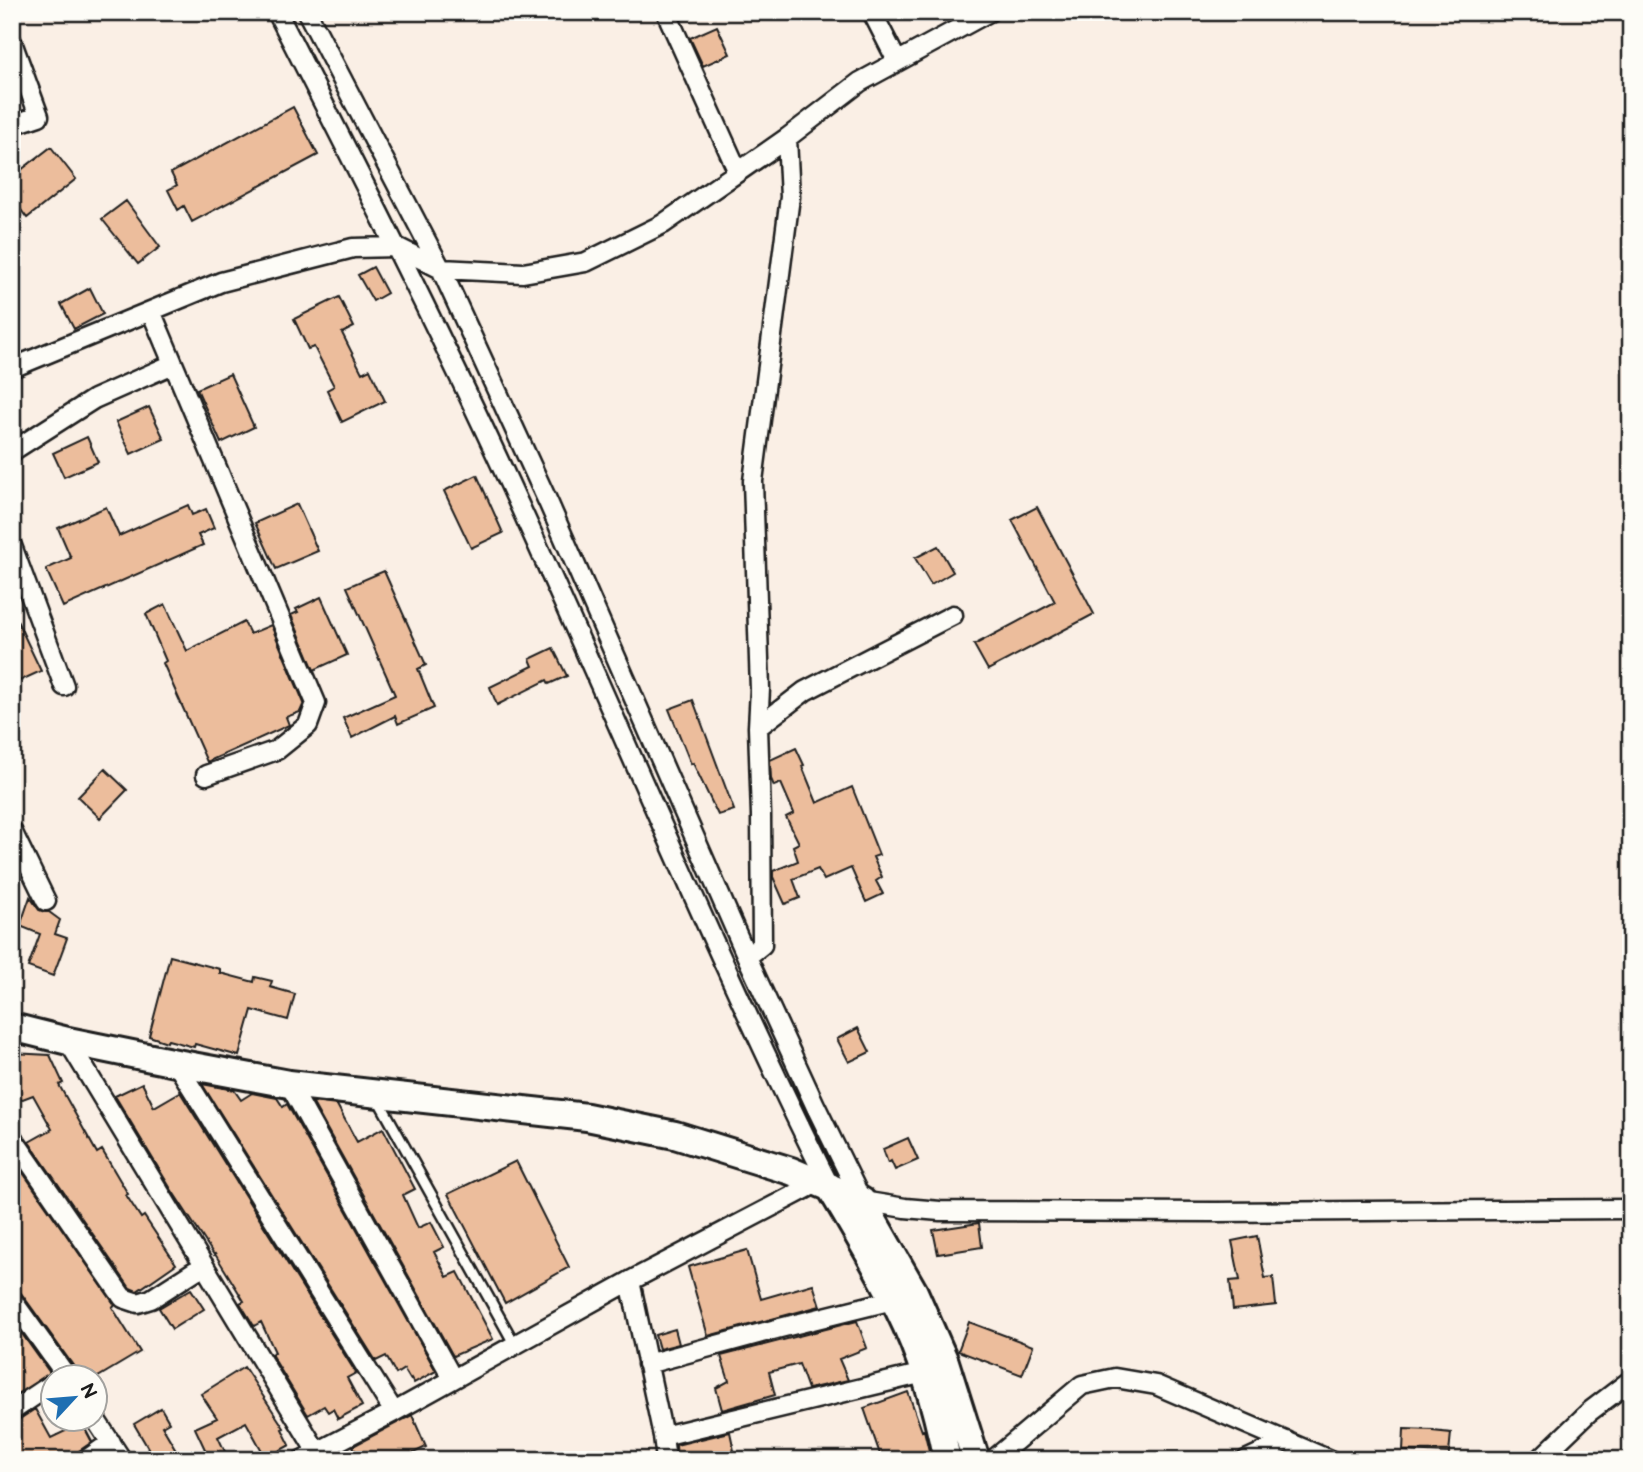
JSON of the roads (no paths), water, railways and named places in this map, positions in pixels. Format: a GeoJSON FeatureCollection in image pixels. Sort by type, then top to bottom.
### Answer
{"type":"FeatureCollection","features":[{"type":"Feature","properties":{"kind":"street"},"geometry":{"type":"LineString","coordinates":[[277,12],[397,247],[526,519],[824,1185],[867,1249],[899,1311],[924,1373],[947,1460]]}},
{"type":"Feature","properties":{"kind":"street"},"geometry":{"type":"LineString","coordinates":[[307,12],[440,269],[549,504],[809,1093],[862,1201],[915,1292],[945,1362],[976,1460]]}},
{"type":"Feature","properties":{"kind":"street"},"geometry":{"type":"LineString","coordinates":[[666,12],[738,172]]}},
{"type":"Feature","properties":{"kind":"street"},"geometry":{"type":"LineString","coordinates":[[872,12],[897,61]]}},
{"type":"Feature","properties":{"kind":"street"},"geometry":{"type":"LineString","coordinates":[[12,368],[221,282],[353,248],[397,247],[440,269],[523,274],[586,262],[663,224],[787,138],[860,82],[989,12]]}},
{"type":"Feature","properties":{"kind":"street"},"geometry":{"type":"LineString","coordinates":[[12,43],[39,116],[12,125]]}},
{"type":"Feature","properties":{"kind":"street"},"geometry":{"type":"LineString","coordinates":[[747,957],[762,945],[758,727],[760,688],[753,481],[790,197],[787,138]]}},
{"type":"Feature","properties":{"kind":"street"},"geometry":{"type":"LineString","coordinates":[[151,311],[316,703],[308,725],[276,750],[206,775]]}},
{"type":"Feature","properties":{"kind":"street"},"geometry":{"type":"LineString","coordinates":[[12,453],[94,399],[173,364]]}},
{"type":"Feature","properties":{"kind":"street"},"geometry":{"type":"LineString","coordinates":[[12,546],[64,686]]}},
{"type":"Feature","properties":{"kind":"street"},"geometry":{"type":"LineString","coordinates":[[758,727],[805,691],[953,615]]}},
{"type":"Feature","properties":{"kind":"street"},"geometry":{"type":"LineString","coordinates":[[12,831],[46,901]]}},
{"type":"Feature","properties":{"kind":"street"},"geometry":{"type":"LineString","coordinates":[[12,1027],[68,1041],[289,1084],[587,1116],[675,1135],[791,1171],[862,1201],[905,1208],[940,1211],[1230,1212],[1631,1209]]}},
{"type":"Feature","properties":{"kind":"street"},"geometry":{"type":"LineString","coordinates":[[68,1041],[322,1454],[630,1281],[824,1185]]}},
{"type":"Feature","properties":{"kind":"street"},"geometry":{"type":"LineString","coordinates":[[176,1063],[394,1412]]}},
{"type":"Feature","properties":{"kind":"street"},"geometry":{"type":"LineString","coordinates":[[289,1084],[453,1379]]}},
{"type":"Feature","properties":{"kind":"street"},"geometry":{"type":"LineString","coordinates":[[12,1137],[123,1298],[138,1303],[151,1299],[204,1265]]}},
{"type":"Feature","properties":{"kind":"street"},"geometry":{"type":"LineString","coordinates":[[630,1281],[666,1460]]}},
{"type":"Feature","properties":{"kind":"street"},"geometry":{"type":"LineString","coordinates":[[12,1300],[53,1364]]}},
{"type":"Feature","properties":{"kind":"street"},"geometry":{"type":"LineString","coordinates":[[647,1364],[893,1300]]}},
{"type":"Feature","properties":{"kind":"street"},"geometry":{"type":"LineString","coordinates":[[663,1436],[924,1373]]}},
{"type":"Feature","properties":{"kind":"street"},"geometry":{"type":"LineString","coordinates":[[993,1460],[1082,1385],[1115,1378],[1156,1385],[1330,1460]]}},
{"type":"Feature","properties":{"kind":"street"},"geometry":{"type":"LineString","coordinates":[[1539,1460],[1589,1412],[1631,1380]]}},
{"type":"Feature","properties":{"kind":"street"},"geometry":{"type":"LineString","coordinates":[[12,1411],[38,1394]]}},
{"type":"Feature","properties":{"kind":"street"},"geometry":{"type":"LineString","coordinates":[[105,1434],[122,1460]]}},
{"type":"Feature","properties":{"kind":"street"},"geometry":{"type":"LineString","coordinates":[[1247,1460],[1287,1441]]}},
{"type":"Feature","properties":{"kind":"street"},"geometry":{"type":"LineString","coordinates":[[86,1460],[111,1443]]}},
{"type":"Feature","properties":{"kind":"lane"},"geometry":{"type":"LineString","coordinates":[[375,1094],[514,1345]]}}]}
